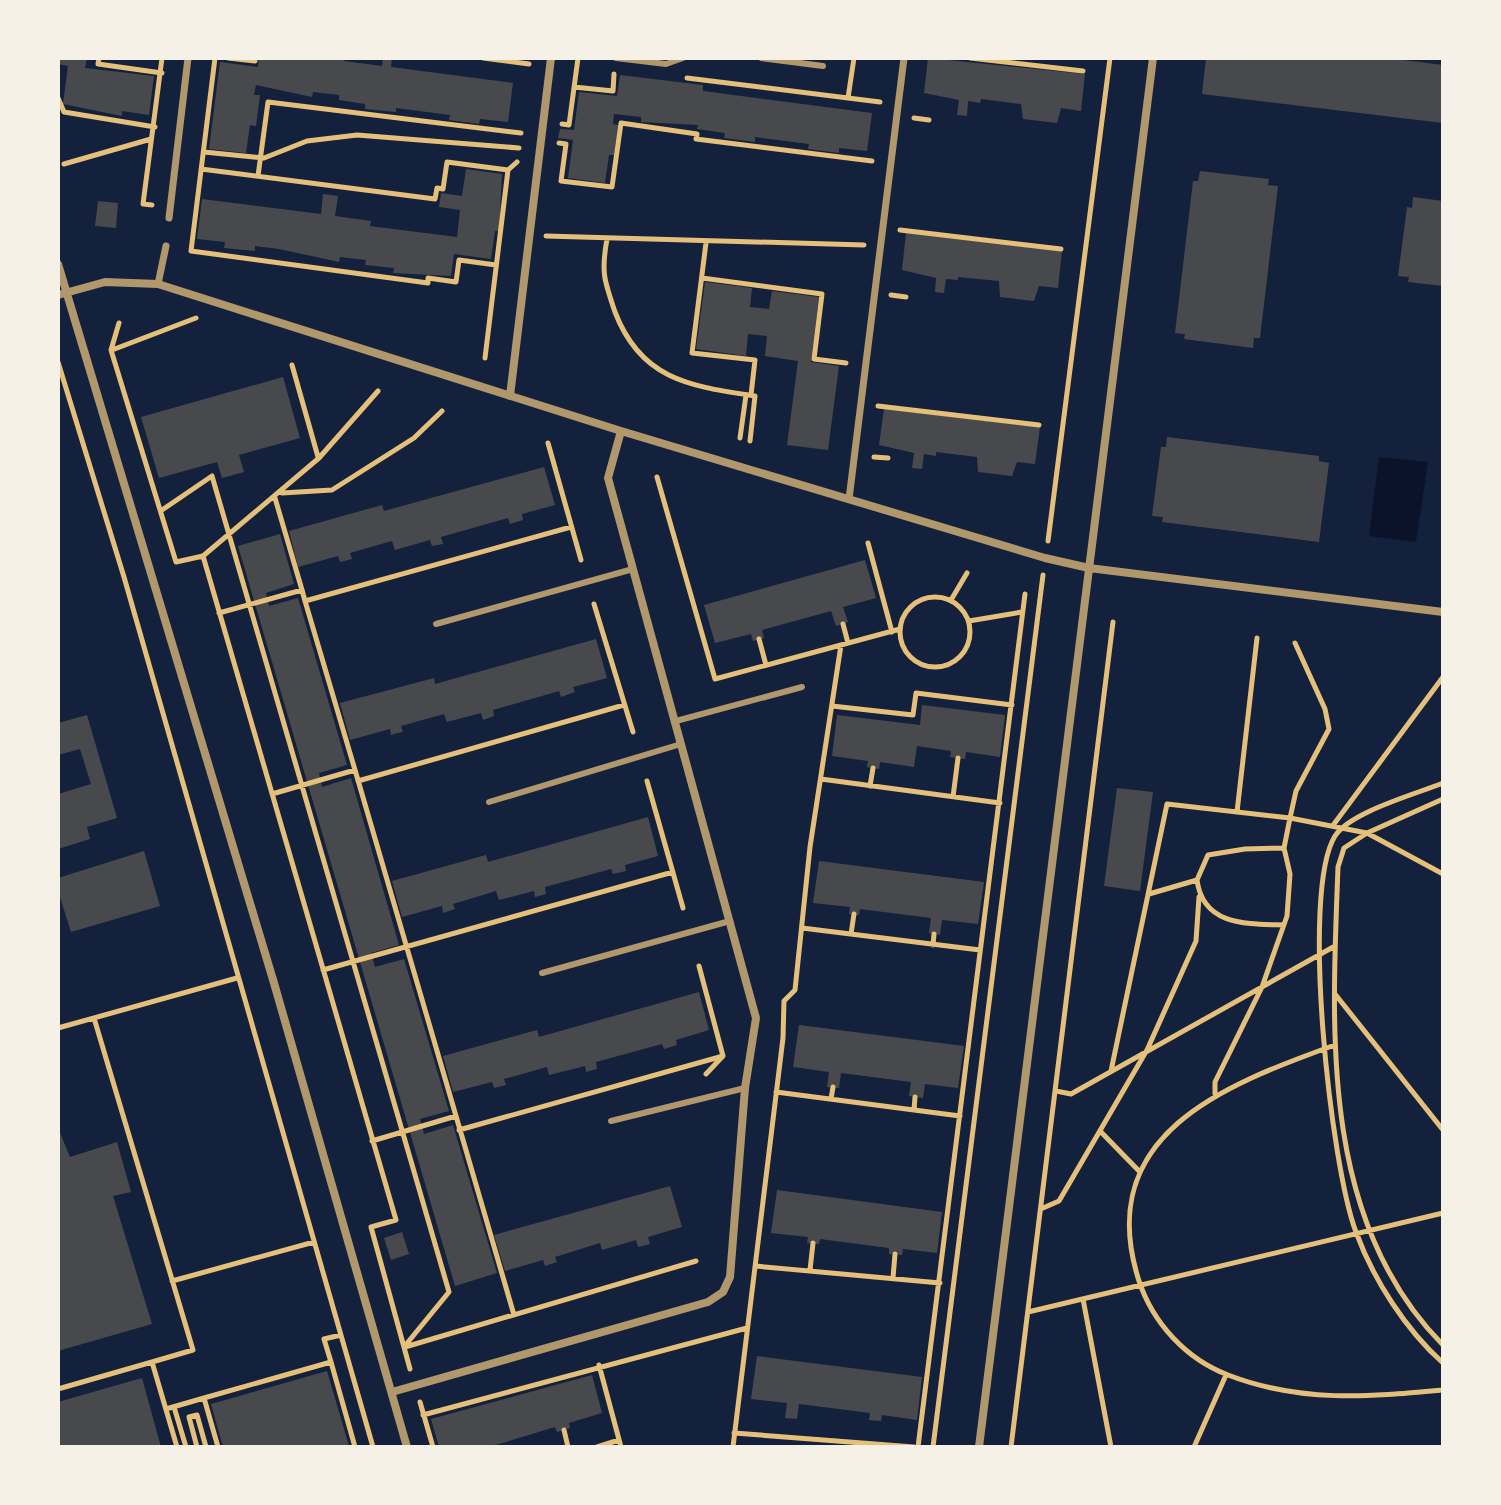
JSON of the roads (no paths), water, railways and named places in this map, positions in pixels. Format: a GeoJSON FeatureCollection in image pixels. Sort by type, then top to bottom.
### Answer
{"type":"FeatureCollection","features":[{"type":"Feature","properties":{"kind":"street"},"geometry":{"type":"LineString","coordinates":[[169,218],[188,58]]}},
{"type":"Feature","properties":{"kind":"street"},"geometry":{"type":"LineString","coordinates":[[510,396],[551,58]]}},
{"type":"Feature","properties":{"kind":"street"},"geometry":{"type":"LineString","coordinates":[[849,499],[904,58]]}},
{"type":"Feature","properties":{"kind":"street"},"geometry":{"type":"LineString","coordinates":[[979,1447],[1153,58]]}},
{"type":"Feature","properties":{"kind":"street"},"geometry":{"type":"LineString","coordinates":[[158,284],[166,246]]}},
{"type":"Feature","properties":{"kind":"street"},"geometry":{"type":"LineString","coordinates":[[58,264],[62,293],[279,997],[407,1447]]}},
{"type":"Feature","properties":{"kind":"street"},"geometry":{"type":"LineString","coordinates":[[62,293],[105,282],[158,284],[621,431],[1045,558],[1089,568],[1443,612]]}},
{"type":"Feature","properties":{"kind":"street"},"geometry":{"type":"LineString","coordinates":[[392,1392],[695,1307],[723,1292],[730,1277],[745,1088],[756,1018],[608,478],[621,431]]}},
{"type":"Feature","properties":{"kind":"lane"},"geometry":{"type":"LineString","coordinates":[[616,58],[666,64],[683,58]]}},
{"type":"Feature","properties":{"kind":"lane"},"geometry":{"type":"LineString","coordinates":[[761,58],[823,66]]}},
{"type":"Feature","properties":{"kind":"lane"},"geometry":{"type":"LineString","coordinates":[[436,624],[633,569]]}},
{"type":"Feature","properties":{"kind":"lane"},"geometry":{"type":"LineString","coordinates":[[676,721],[802,687]]}},
{"type":"Feature","properties":{"kind":"lane"},"geometry":{"type":"LineString","coordinates":[[489,802],[681,744]]}},
{"type":"Feature","properties":{"kind":"lane"},"geometry":{"type":"LineString","coordinates":[[542,973],[730,921]]}},
{"type":"Feature","properties":{"kind":"lane"},"geometry":{"type":"LineString","coordinates":[[611,1121],[745,1088]]}},
{"type":"Feature","properties":{"kind":"water"},"geometry":{"type":"Polygon","coordinates":[[[1379,457],[1428,462],[1416,542],[1369,536],[1379,457]]]}}]}
